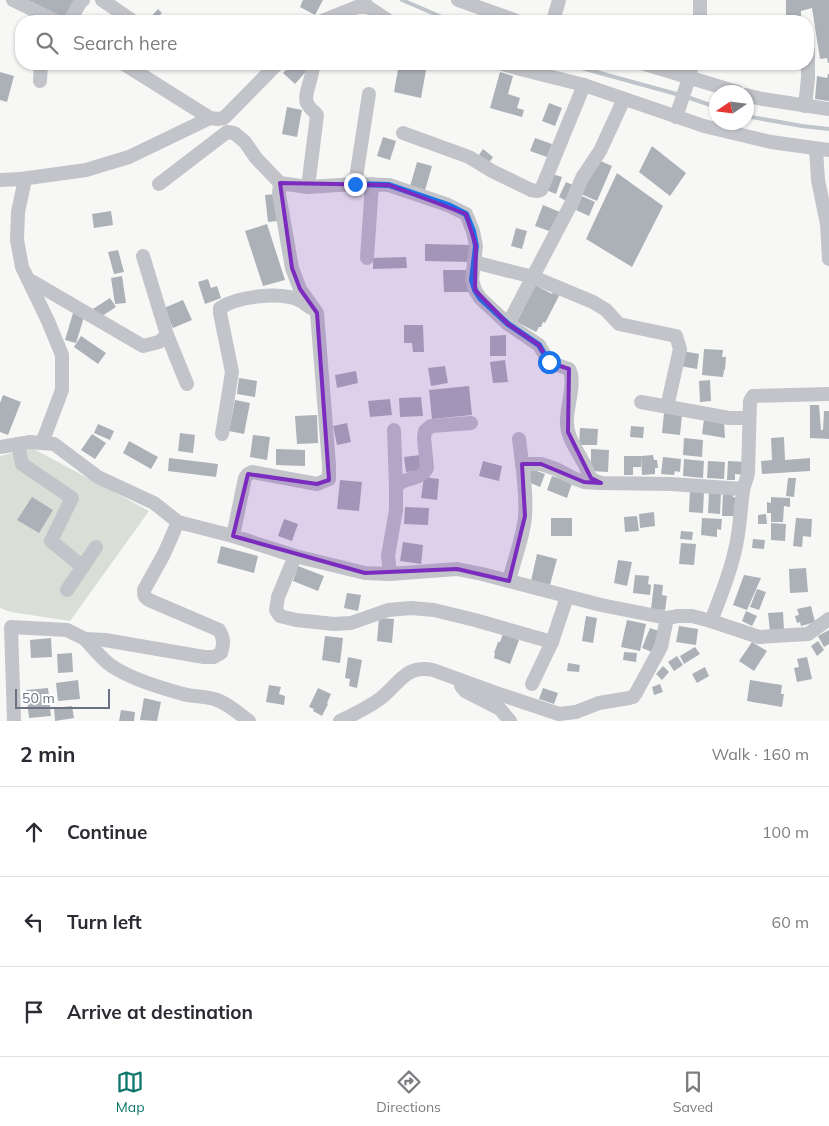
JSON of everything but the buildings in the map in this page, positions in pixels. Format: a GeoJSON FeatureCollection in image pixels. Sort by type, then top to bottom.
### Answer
{"type":"FeatureCollection","features":[{"type":"Feature","properties":{"kind":"street"},"geometry":{"type":"LineString","coordinates":[[13,0],[44,15]]}},
{"type":"Feature","properties":{"kind":"street"},"geometry":{"type":"LineString","coordinates":[[73,15],[83,0]]}},
{"type":"Feature","properties":{"kind":"street"},"geometry":{"type":"LineString","coordinates":[[102,0],[124,15]]}},
{"type":"Feature","properties":{"kind":"street"},"geometry":{"type":"LineString","coordinates":[[458,0],[500,15]]}},
{"type":"Feature","properties":{"kind":"street"},"geometry":{"type":"LineString","coordinates":[[554,15],[559,0]]}},
{"type":"Feature","properties":{"kind":"street"},"geometry":{"type":"LineString","coordinates":[[700,0],[700,15]]}},
{"type":"Feature","properties":{"kind":"street"},"geometry":{"type":"LineString","coordinates":[[337,15],[365,4],[381,15]]}},
{"type":"Feature","properties":{"kind":"street"},"geometry":{"type":"LineString","coordinates":[[40,81],[41,70]]}},
{"type":"Feature","properties":{"kind":"street"},"geometry":{"type":"LineString","coordinates":[[134,70],[210,118],[217,119],[224,118],[271,70]]}},
{"type":"Feature","properties":{"kind":"street"},"geometry":{"type":"LineString","coordinates":[[308,186],[317,116],[305,100],[313,70]]}},
{"type":"Feature","properties":{"kind":"street"},"geometry":{"type":"LineString","coordinates":[[526,70],[678,112],[704,126],[771,142],[823,149],[818,180],[827,224],[829,259]]}},
{"type":"Feature","properties":{"kind":"street"},"geometry":{"type":"LineString","coordinates":[[659,70],[688,82],[709,86]]}},
{"type":"Feature","properties":{"kind":"street"},"geometry":{"type":"LineString","coordinates":[[678,112],[691,70]]}},
{"type":"Feature","properties":{"kind":"street"},"geometry":{"type":"LineString","coordinates":[[805,106],[808,70]]}},
{"type":"Feature","properties":{"kind":"street"},"geometry":{"type":"LineString","coordinates":[[404,133],[469,157],[492,171],[531,190],[541,190],[584,85]]}},
{"type":"Feature","properties":{"kind":"street"},"geometry":{"type":"LineString","coordinates":[[355,184],[369,94]]}},
{"type":"Feature","properties":{"kind":"street"},"geometry":{"type":"LineString","coordinates":[[754,97],[829,109]]}},
{"type":"Feature","properties":{"kind":"street"},"geometry":{"type":"LineString","coordinates":[[508,324],[570,206],[582,178],[600,152],[624,98]]}},
{"type":"Feature","properties":{"kind":"street"},"geometry":{"type":"LineString","coordinates":[[0,180],[86,170],[129,158],[210,118]]}},
{"type":"Feature","properties":{"kind":"street"},"geometry":{"type":"LineString","coordinates":[[159,184],[227,132],[234,133],[245,142],[256,158],[280,183],[308,186],[389,185],[448,205],[466,214],[473,231],[476,246],[472,280],[475,290],[480,298],[508,324],[539,345],[549,362],[569,369],[572,381],[567,420],[568,432],[591,478],[601,483]]}},
{"type":"Feature","properties":{"kind":"street"},"geometry":{"type":"LineString","coordinates":[[21,179],[24,184],[18,212],[17,240],[22,267],[48,320],[62,355],[62,390],[42,443]]}},
{"type":"Feature","properties":{"kind":"street"},"geometry":{"type":"LineString","coordinates":[[233,536],[245,478],[248,474],[252,472],[317,484],[329,479],[318,313],[300,289],[292,268],[279,194],[280,183]]}},
{"type":"Feature","properties":{"kind":"street"},"geometry":{"type":"LineString","coordinates":[[367,258],[372,184]]}},
{"type":"Feature","properties":{"kind":"street"},"geometry":{"type":"LineString","coordinates":[[143,256],[166,335],[187,384]]}},
{"type":"Feature","properties":{"kind":"street"},"geometry":{"type":"LineString","coordinates":[[474,262],[533,277],[593,302],[606,310],[619,324],[676,336],[680,349],[667,407]]}},
{"type":"Feature","properties":{"kind":"street"},"geometry":{"type":"LineString","coordinates":[[28,279],[143,346],[159,342],[166,335]]}},
{"type":"Feature","properties":{"kind":"street"},"geometry":{"type":"LineString","coordinates":[[222,434],[232,372],[220,308],[226,304],[278,295],[300,301],[318,313]]}},
{"type":"Feature","properties":{"kind":"street"},"geometry":{"type":"LineString","coordinates":[[711,621],[730,572],[736,550],[743,489],[748,473],[750,400],[753,396],[829,394]]}},
{"type":"Feature","properties":{"kind":"street"},"geometry":{"type":"LineString","coordinates":[[642,402],[729,418],[749,418]]}},
{"type":"Feature","properties":{"kind":"street"},"geometry":{"type":"LineString","coordinates":[[396,486],[426,472],[428,468],[424,438],[425,431],[431,426],[471,423]]}},
{"type":"Feature","properties":{"kind":"street"},"geometry":{"type":"LineString","coordinates":[[390,574],[388,556],[396,510],[394,430]]}},
{"type":"Feature","properties":{"kind":"street"},"geometry":{"type":"LineString","coordinates":[[509,581],[525,516],[519,439]]}},
{"type":"Feature","properties":{"kind":"street"},"geometry":{"type":"LineString","coordinates":[[0,447],[30,442],[54,444],[98,477],[154,503],[178,522],[233,536],[295,556],[365,572],[390,574],[457,568],[601,605],[667,618],[692,616],[759,637],[808,634],[829,620]]}},
{"type":"Feature","properties":{"kind":"street"},"geometry":{"type":"LineString","coordinates":[[18,444],[22,464],[72,498],[52,541],[83,566]]}},
{"type":"Feature","properties":{"kind":"street"},"geometry":{"type":"LineString","coordinates":[[522,464],[541,464],[584,482],[671,484],[743,489]]}},
{"type":"Feature","properties":{"kind":"street"},"geometry":{"type":"LineString","coordinates":[[14,721],[11,627],[67,630],[85,639],[105,640],[204,657],[214,657],[221,653],[224,644],[223,636],[219,630],[149,600],[144,594],[144,590],[164,554],[178,522]]}},
{"type":"Feature","properties":{"kind":"street"},"geometry":{"type":"LineString","coordinates":[[67,590],[96,547]]}},
{"type":"Feature","properties":{"kind":"street"},"geometry":{"type":"LineString","coordinates":[[295,556],[278,597],[276,610],[280,616],[296,620],[334,624],[351,623],[388,610],[411,608],[434,610],[552,642]]}},
{"type":"Feature","properties":{"kind":"street"},"geometry":{"type":"LineString","coordinates":[[532,684],[552,642],[567,597]]}},
{"type":"Feature","properties":{"kind":"street"},"geometry":{"type":"LineString","coordinates":[[340,721],[382,697],[405,674],[415,669],[424,668],[559,714],[576,712],[598,703],[629,698],[636,693],[661,646],[667,618]]}},
{"type":"Feature","properties":{"kind":"street"},"geometry":{"type":"LineString","coordinates":[[85,639],[97,654],[110,665],[129,675],[156,686],[217,700],[226,704],[249,721]]}},
{"type":"Feature","properties":{"kind":"street"},"geometry":{"type":"LineString","coordinates":[[460,680],[461,686],[465,691],[500,709],[510,721]]}},
{"type":"Feature","properties":{"kind":"highlighted area"},"geometry":{"type":"Polygon","coordinates":[[[280,183],[389,185],[466,214],[476,246],[475,290],[508,324],[539,345],[549,362],[569,369],[568,432],[591,478],[601,483],[584,482],[541,464],[522,464],[525,516],[509,581],[457,569],[365,573],[233,536],[248,474],[317,484],[329,480],[317,313],[300,289],[292,268],[280,183]]]}},
{"type":"Feature","properties":{"kind":"shaded area"},"geometry":{"type":"Polygon","coordinates":[[[32,448],[149,511],[70,621],[11,612],[0,608],[0,456],[32,448]]]}},
{"type":"Feature","properties":{"kind":"waterway"},"geometry":{"type":"LineString","coordinates":[[402,0],[437,15]]}},
{"type":"Feature","properties":{"kind":"waterway"},"geometry":{"type":"LineString","coordinates":[[589,70],[680,95]]}},
{"type":"Feature","properties":{"kind":"waterway"},"geometry":{"type":"LineString","coordinates":[[687,97],[709,105]]}},
{"type":"Feature","properties":{"kind":"waterway"},"geometry":{"type":"LineString","coordinates":[[754,117],[829,129]]}},
{"type":"Feature","properties":{"kind":"route"},"geometry":{"type":"LineString","coordinates":[[355,184],[389,185],[448,205],[466,214],[473,231],[476,246],[472,280],[475,290],[480,298],[508,324],[539,345],[549,362]]}}]}
